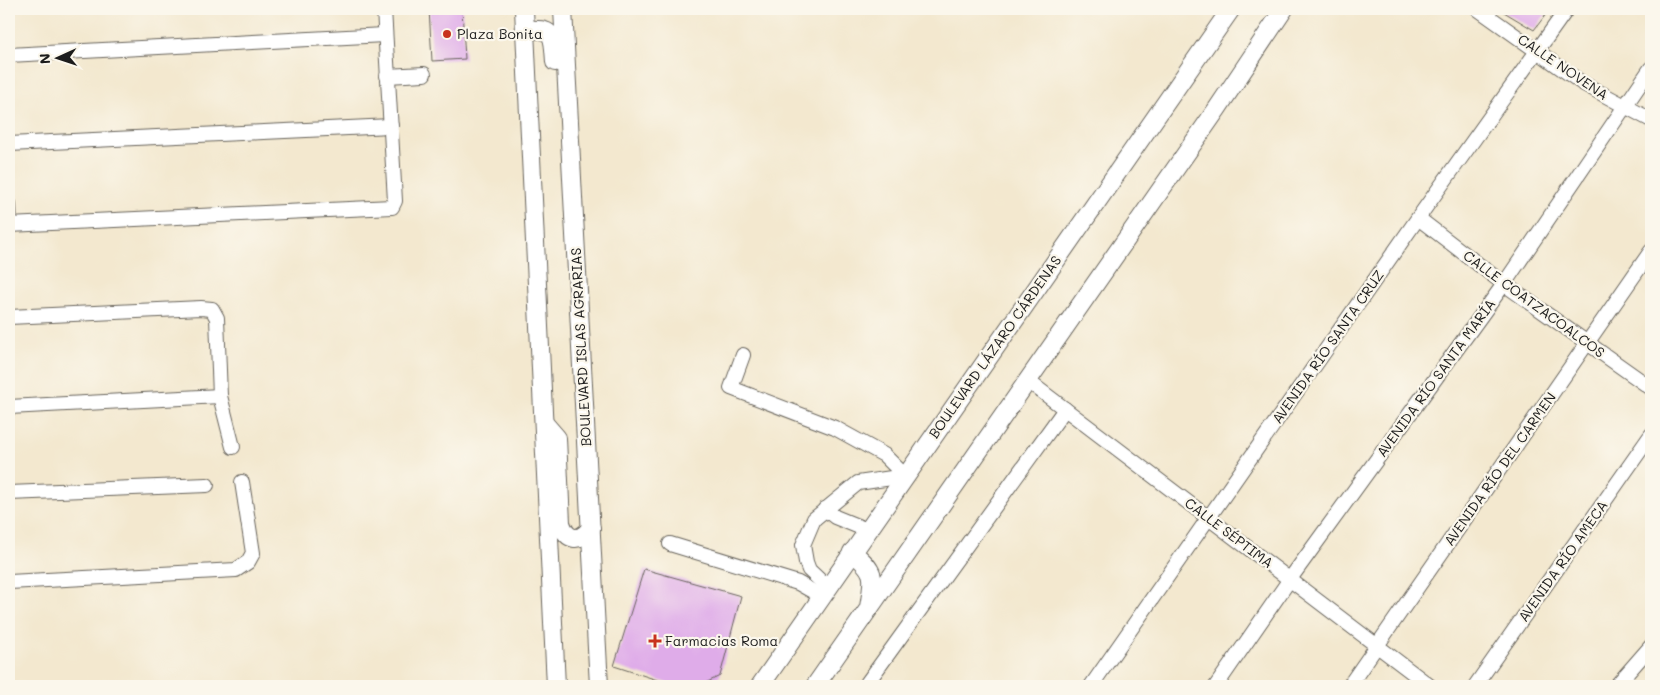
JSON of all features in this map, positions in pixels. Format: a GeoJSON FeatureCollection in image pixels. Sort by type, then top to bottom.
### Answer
{"type":"FeatureCollection","features":[{"type":"Feature","properties":{"kind":"main road"},"geometry":{"type":"LineString","coordinates":[[524,9],[556,686]]}},
{"type":"Feature","properties":{"kind":"main road","name":"BOULEVARD ISLAS AGRARIAS"},"geometry":{"type":"LineString","coordinates":[[563,9],[599,686]]}},
{"type":"Feature","properties":{"kind":"main road","name":"BOULEVARD LÁZARO CÁRDENAS"},"geometry":{"type":"LineString","coordinates":[[760,686],[1230,9]]}},
{"type":"Feature","properties":{"kind":"main road"},"geometry":{"type":"LineString","coordinates":[[815,686],[1217,109],[1284,9]]}},
{"type":"Feature","properties":{"kind":"main road"},"geometry":{"type":"LineString","coordinates":[[525,30],[544,29],[551,34],[554,41],[556,86],[569,112]]}},
{"type":"Feature","properties":{"kind":"main road"},"geometry":{"type":"LineString","coordinates":[[544,423],[557,438],[561,523],[565,533],[572,538],[579,539],[585,536],[591,528]]}},
{"type":"Feature","properties":{"kind":"main road"},"geometry":{"type":"LineString","coordinates":[[852,552],[871,570],[871,591],[868,610]]}},
{"type":"Feature","properties":{"kind":"street"},"geometry":{"type":"LineString","coordinates":[[9,204],[9,225],[392,207],[395,201],[384,9]]}},
{"type":"Feature","properties":{"kind":"street","name":"CALLE NOVENA"},"geometry":{"type":"LineString","coordinates":[[1478,9],[1582,83],[1651,120]]}},
{"type":"Feature","properties":{"kind":"street","name":"AVENIDA RÍO SANTA CRUZ"},"geometry":{"type":"LineString","coordinates":[[1091,686],[1418,218],[1567,9]]}},
{"type":"Feature","properties":{"kind":"street"},"geometry":{"type":"LineString","coordinates":[[9,54],[384,35]]}},
{"type":"Feature","properties":{"kind":"street","name":"AVENIDA RÍO SANTA MARÍA"},"geometry":{"type":"LineString","coordinates":[[1216,686],[1290,579],[1504,284],[1651,68]]}},
{"type":"Feature","properties":{"kind":"street"},"geometry":{"type":"LineString","coordinates":[[387,76],[424,74]]}},
{"type":"Feature","properties":{"kind":"street"},"geometry":{"type":"LineString","coordinates":[[9,144],[391,126]]}},
{"type":"Feature","properties":{"kind":"street","name":"CALLE COATZACOALCOS"},"geometry":{"type":"LineString","coordinates":[[1418,218],[1504,284],[1651,388]]}},
{"type":"Feature","properties":{"kind":"street","name":"AVENIDA RÍO DEL CARMEN"},"geometry":{"type":"LineString","coordinates":[[1349,686],[1651,251]]}},
{"type":"Feature","properties":{"kind":"street"},"geometry":{"type":"LineString","coordinates":[[9,317],[212,309],[217,318],[220,396],[233,447]]}},
{"type":"Feature","properties":{"kind":"street"},"geometry":{"type":"LineString","coordinates":[[743,355],[731,388],[835,428],[884,454],[905,476]]}},
{"type":"Feature","properties":{"kind":"street","name":"CALLE SÉPTIMA"},"geometry":{"type":"LineString","coordinates":[[1028,381],[1430,686]]}},
{"type":"Feature","properties":{"kind":"street"},"geometry":{"type":"LineString","coordinates":[[9,407],[220,396]]}},
{"type":"Feature","properties":{"kind":"street"},"geometry":{"type":"LineString","coordinates":[[865,686],[1065,409]]}},
{"type":"Feature","properties":{"kind":"street","name":"AVENIDA RÍO AMECA"},"geometry":{"type":"LineString","coordinates":[[1475,686],[1651,435]]}},
{"type":"Feature","properties":{"kind":"street"},"geometry":{"type":"LineString","coordinates":[[824,592],[809,570],[803,545],[809,528],[825,509],[858,483],[905,476]]}},
{"type":"Feature","properties":{"kind":"street"},"geometry":{"type":"LineString","coordinates":[[9,582],[236,570],[248,562],[253,552],[242,482]]}},
{"type":"Feature","properties":{"kind":"street"},"geometry":{"type":"LineString","coordinates":[[9,493],[207,485]]}},
{"type":"Feature","properties":{"kind":"street"},"geometry":{"type":"LineString","coordinates":[[825,509],[835,517],[867,530]]}},
{"type":"Feature","properties":{"kind":"street"},"geometry":{"type":"LineString","coordinates":[[670,544],[824,592]]}},
{"type":"Feature","properties":{"kind":"street"},"geometry":{"type":"LineString","coordinates":[[1616,686],[1651,646]]}},
{"type":"Feature","properties":{"kind":"building","name":"Plaza Bonita"},"geometry":{"type":"Polygon","coordinates":[[[429,9],[462,9],[465,59],[432,61],[429,9]]]}},
{"type":"Feature","properties":{"kind":"building"},"geometry":{"type":"Polygon","coordinates":[[[1499,9],[1550,9],[1534,30],[1499,9]]]}},
{"type":"Feature","properties":{"kind":"building"},"geometry":{"type":"Polygon","coordinates":[[[644,569],[741,596],[720,676],[699,686],[676,686],[614,666],[644,569]]]}},
{"type":"Feature","properties":{"kind":"place","name":"Plaza Bonita"},"geometry":{"type":"Point","coordinates":[447,34]}},
{"type":"Feature","properties":{"kind":"place","name":"Farmacias Roma"},"geometry":{"type":"Point","coordinates":[655,641]}}]}
